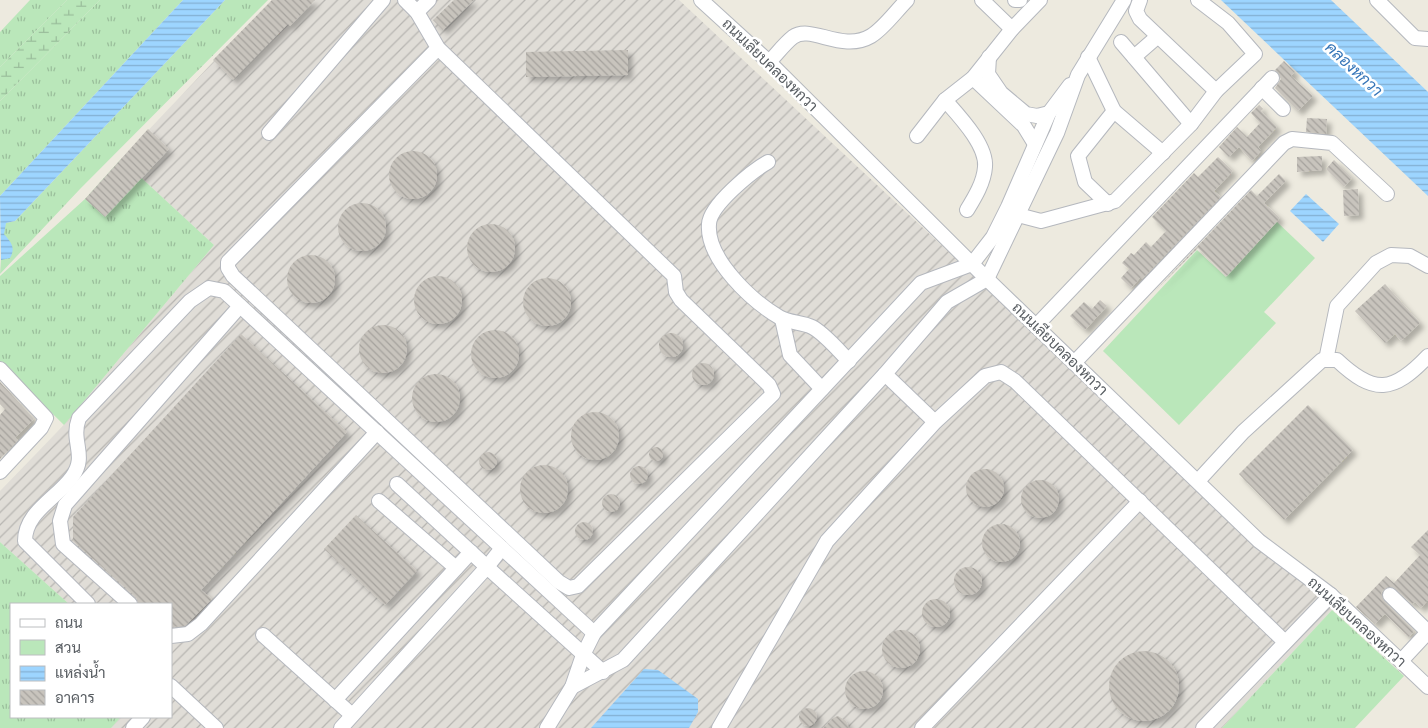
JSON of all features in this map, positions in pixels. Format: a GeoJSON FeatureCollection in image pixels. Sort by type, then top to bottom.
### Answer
{"type":"FeatureCollection","features":[{"type":"Feature","properties":{"kind":"street"},"geometry":{"type":"LineString","coordinates":[[269,133],[383,0]]}},
{"type":"Feature","properties":{"kind":"street"},"geometry":{"type":"LineString","coordinates":[[405,0],[417,12],[438,48],[674,276],[676,292],[681,300],[769,386],[773,394],[578,586],[568,588],[559,582],[233,276],[228,268],[228,262],[438,48]]}},
{"type":"Feature","properties":{"kind":"street"},"geometry":{"type":"LineString","coordinates":[[417,12],[429,0]]}},
{"type":"Feature","properties":{"kind":"street"},"geometry":{"type":"LineString","coordinates":[[769,62],[794,37],[803,33],[840,42],[857,41],[872,36],[907,0]]}},
{"type":"Feature","properties":{"kind":"street"},"geometry":{"type":"LineString","coordinates":[[982,0],[1012,29]]}},
{"type":"Feature","properties":{"kind":"street"},"geometry":{"type":"LineString","coordinates":[[1015,0],[1020,0]]}},
{"type":"Feature","properties":{"kind":"street"},"geometry":{"type":"LineString","coordinates":[[917,136],[945,100],[973,78],[1012,29],[1040,0]]}},
{"type":"Feature","properties":{"kind":"street"},"geometry":{"type":"LineString","coordinates":[[547,728],[572,687],[583,655],[594,633],[921,283],[972,264],[1013,211],[1052,143],[1078,75],[1124,0]]}},
{"type":"Feature","properties":{"kind":"street"},"geometry":{"type":"LineString","coordinates":[[1140,0],[1136,11],[1140,19],[1216,91]]}},
{"type":"Feature","properties":{"kind":"street"},"geometry":{"type":"LineString","coordinates":[[1013,211],[1041,221],[1115,201],[1190,124],[1216,91],[1256,54],[1228,24],[1198,0]]}},
{"type":"Feature","properties":{"kind":"street"},"geometry":{"type":"LineString","coordinates":[[1377,0],[1415,38],[1428,39]]}},
{"type":"Feature","properties":{"kind":"street","name":"ถนนเลียบคลองหกวา"},"geometry":{"type":"LineString","coordinates":[[710,3],[987,279],[1259,541],[1332,595],[1428,687]]}},
{"type":"Feature","properties":{"kind":"street"},"geometry":{"type":"LineString","coordinates":[[1134,57],[1157,37]]}},
{"type":"Feature","properties":{"kind":"street"},"geometry":{"type":"LineString","coordinates":[[1121,42],[1190,124]]}},
{"type":"Feature","properties":{"kind":"street"},"geometry":{"type":"LineString","coordinates":[[989,57],[988,74],[1001,93],[1039,136],[1052,143]]}},
{"type":"Feature","properties":{"kind":"street"},"geometry":{"type":"LineString","coordinates":[[1088,57],[1114,111],[1163,153]]}},
{"type":"Feature","properties":{"kind":"street"},"geometry":{"type":"LineString","coordinates":[[572,687],[623,660],[885,374],[947,302],[987,279],[1049,113],[1078,75]]}},
{"type":"Feature","properties":{"kind":"street"},"geometry":{"type":"LineString","coordinates":[[973,78],[1025,120]]}},
{"type":"Feature","properties":{"kind":"street"},"geometry":{"type":"LineString","coordinates":[[1036,326],[1267,83],[1283,108]]}},
{"type":"Feature","properties":{"kind":"street"},"geometry":{"type":"LineString","coordinates":[[945,100],[976,138],[986,165],[979,189],[967,210]]}},
{"type":"Feature","properties":{"kind":"street"},"geometry":{"type":"LineString","coordinates":[[1108,204],[1085,182],[1078,156],[1114,111]]}},
{"type":"Feature","properties":{"kind":"street"},"geometry":{"type":"LineString","coordinates":[[1025,120],[1049,113]]}},
{"type":"Feature","properties":{"kind":"street"},"geometry":{"type":"LineString","coordinates":[[1074,363],[1284,143],[1292,139],[1332,143],[1387,194]]}},
{"type":"Feature","properties":{"kind":"street"},"geometry":{"type":"LineString","coordinates":[[768,162],[753,170],[715,209],[709,223],[712,247],[747,295],[782,319],[813,327],[849,361]]}},
{"type":"Feature","properties":{"kind":"street"},"geometry":{"type":"LineString","coordinates":[[1326,360],[1337,306],[1376,263],[1391,255],[1410,256],[1428,266]]}},
{"type":"Feature","properties":{"kind":"street"},"geometry":{"type":"LineString","coordinates":[[87,603],[24,541],[24,530],[32,517],[72,478],[79,465],[79,453],[74,430],[79,418],[190,301],[209,288],[224,291],[594,633]]}},
{"type":"Feature","properties":{"kind":"street"},"geometry":{"type":"LineString","coordinates":[[129,603],[63,544],[60,521],[65,505],[240,306]]}},
{"type":"Feature","properties":{"kind":"street"},"geometry":{"type":"LineString","coordinates":[[782,319],[790,355],[822,388]]}},
{"type":"Feature","properties":{"kind":"street"},"geometry":{"type":"LineString","coordinates":[[1198,481],[1243,432],[1322,360],[1337,360],[1356,378],[1374,386],[1389,384],[1410,375],[1428,356]]}},
{"type":"Feature","properties":{"kind":"street"},"geometry":{"type":"LineString","coordinates":[[0,369],[46,418],[41,428],[0,472]]}},
{"type":"Feature","properties":{"kind":"street"},"geometry":{"type":"LineString","coordinates":[[719,728],[827,541],[934,422],[985,376],[1001,372],[1015,380],[1285,642]]}},
{"type":"Feature","properties":{"kind":"street"},"geometry":{"type":"LineString","coordinates":[[885,374],[934,422]]}},
{"type":"Feature","properties":{"kind":"street"},"geometry":{"type":"LineString","coordinates":[[172,636],[188,634],[201,624],[377,432]]}},
{"type":"Feature","properties":{"kind":"street"},"geometry":{"type":"LineString","coordinates":[[397,484],[603,672]]}},
{"type":"Feature","properties":{"kind":"street"},"geometry":{"type":"LineString","coordinates":[[379,501],[456,568]]}},
{"type":"Feature","properties":{"kind":"street"},"geometry":{"type":"LineString","coordinates":[[922,728],[1140,501]]}},
{"type":"Feature","properties":{"kind":"street"},"geometry":{"type":"LineString","coordinates":[[341,728],[502,548]]}},
{"type":"Feature","properties":{"kind":"street"},"geometry":{"type":"LineString","coordinates":[[335,700],[471,552]]}},
{"type":"Feature","properties":{"kind":"street"},"geometry":{"type":"LineString","coordinates":[[1203,728],[1332,595]]}},
{"type":"Feature","properties":{"kind":"street"},"geometry":{"type":"LineString","coordinates":[[1390,595],[1428,632],[1401,661]]}},
{"type":"Feature","properties":{"kind":"street"},"geometry":{"type":"LineString","coordinates":[[263,635],[352,715]]}},
{"type":"Feature","properties":{"kind":"street"},"geometry":{"type":"LineString","coordinates":[[172,687],[216,728]]}},
{"type":"Feature","properties":{"kind":"street"},"geometry":{"type":"LineString","coordinates":[[133,728],[142,718]]}},
{"type":"Feature","properties":{"kind":"shaded area"},"geometry":{"type":"Polygon","coordinates":[[[272,0],[679,0],[1332,610],[1222,728],[111,728],[120,718],[172,718],[172,603],[68,603],[0,542],[0,491],[64,425],[214,245],[121,159],[272,0]]]}},
{"type":"Feature","properties":{"kind":"green space"},"geometry":{"type":"Polygon","coordinates":[[[30,0],[67,0],[0,67],[0,32],[30,0]]]}},
{"type":"Feature","properties":{"kind":"green space"},"geometry":{"type":"Polygon","coordinates":[[[67,0],[100,0],[0,101],[0,67],[67,0]]]}},
{"type":"Feature","properties":{"kind":"green space"},"geometry":{"type":"Polygon","coordinates":[[[100,0],[183,0],[0,196],[0,101],[100,0]]]}},
{"type":"Feature","properties":{"kind":"green space"},"geometry":{"type":"Polygon","coordinates":[[[225,0],[268,0],[80,189],[0,274],[3,230],[6,223],[15,221],[225,0]]]}},
{"type":"Feature","properties":{"kind":"green space"},"geometry":{"type":"Polygon","coordinates":[[[121,159],[214,245],[64,425],[0,362],[0,276],[85,199],[121,159]]]}},
{"type":"Feature","properties":{"kind":"green space"},"geometry":{"type":"Polygon","coordinates":[[[1277,222],[1315,258],[1264,312],[1276,323],[1179,425],[1103,351],[1197,250],[1226,277],[1277,222]]]}},
{"type":"Feature","properties":{"kind":"green space"},"geometry":{"type":"Polygon","coordinates":[[[0,542],[68,603],[10,603],[10,718],[120,718],[111,728],[0,728],[0,542]]]}},
{"type":"Feature","properties":{"kind":"green space"},"geometry":{"type":"Polygon","coordinates":[[[1332,610],[1404,676],[1355,728],[1222,728],[1332,610]]]}},
{"type":"Feature","properties":{"kind":"water"},"geometry":{"type":"Polygon","coordinates":[[[183,0],[225,0],[15,221],[6,223],[4,234],[11,242],[13,251],[10,258],[1,260],[0,196],[183,0]]]}},
{"type":"Feature","properties":{"kind":"water","name":"คลองหกวา"},"geometry":{"type":"Polygon","coordinates":[[[1221,0],[1331,0],[1428,92],[1428,196],[1221,0]]]}},
{"type":"Feature","properties":{"kind":"water"},"geometry":{"type":"Polygon","coordinates":[[[1306,194],[1339,224],[1323,242],[1290,211],[1306,194]]]}},
{"type":"Feature","properties":{"kind":"water"},"geometry":{"type":"Polygon","coordinates":[[[644,669],[658,670],[698,699],[698,712],[689,728],[591,728],[644,669]]]}},
{"type":"Feature","properties":{"kind":"building"},"geometry":{"type":"Polygon","coordinates":[[[272,0],[315,0],[290,26],[288,24],[233,80],[213,60],[272,0]]]}},
{"type":"Feature","properties":{"kind":"building"},"geometry":{"type":"Polygon","coordinates":[[[454,0],[474,0],[443,30],[433,20],[454,0]]]}},
{"type":"Feature","properties":{"kind":"building"},"geometry":{"type":"Polygon","coordinates":[[[628,50],[628,75],[526,77],[526,52],[628,50]]]}},
{"type":"Feature","properties":{"kind":"building"},"geometry":{"type":"Polygon","coordinates":[[[1284,61],[1295,72],[1291,76],[1313,96],[1298,111],[1275,88],[1281,79],[1275,70],[1284,61]]]}},
{"type":"Feature","properties":{"kind":"building"},"geometry":{"type":"Polygon","coordinates":[[[1259,105],[1263,109],[1261,111],[1277,127],[1258,147],[1261,151],[1252,161],[1239,147],[1229,157],[1219,147],[1237,127],[1247,137],[1260,123],[1251,113],[1259,105]]]}},
{"type":"Feature","properties":{"kind":"building"},"geometry":{"type":"Polygon","coordinates":[[[1307,118],[1327,119],[1326,134],[1306,132],[1307,118]]]}},
{"type":"Feature","properties":{"kind":"building"},"geometry":{"type":"Polygon","coordinates":[[[148,129],[169,149],[105,217],[85,199],[148,129]]]}},
{"type":"Feature","properties":{"kind":"building"},"geometry":{"type":"Polygon","coordinates":[[[408,151],[418,151],[430,158],[437,170],[437,180],[430,192],[418,199],[408,199],[400,195],[393,188],[389,180],[389,170],[393,162],[400,155],[408,151]]]}},
{"type":"Feature","properties":{"kind":"building"},"geometry":{"type":"Polygon","coordinates":[[[1322,156],[1322,170],[1297,172],[1297,157],[1322,156]]]}},
{"type":"Feature","properties":{"kind":"building"},"geometry":{"type":"Polygon","coordinates":[[[1218,157],[1233,171],[1214,191],[1221,197],[1131,288],[1121,278],[1129,269],[1122,263],[1131,253],[1134,255],[1146,242],[1151,247],[1166,231],[1152,217],[1194,173],[1198,177],[1218,157]]]}},
{"type":"Feature","properties":{"kind":"building"},"geometry":{"type":"Polygon","coordinates":[[[1334,160],[1352,178],[1344,187],[1326,169],[1334,160]]]}},
{"type":"Feature","properties":{"kind":"building"},"geometry":{"type":"Polygon","coordinates":[[[1279,174],[1286,181],[1264,203],[1280,218],[1227,276],[1198,248],[1155,291],[1251,190],[1257,196],[1279,174]]]}},
{"type":"Feature","properties":{"kind":"building"},"geometry":{"type":"Polygon","coordinates":[[[1358,189],[1359,215],[1344,216],[1343,190],[1358,189]]]}},
{"type":"Feature","properties":{"kind":"building"},"geometry":{"type":"Polygon","coordinates":[[[357,203],[367,203],[379,210],[386,222],[386,232],[379,244],[367,251],[357,251],[349,247],[342,240],[338,232],[338,222],[342,214],[349,207],[357,203]]]}},
{"type":"Feature","properties":{"kind":"building"},"geometry":{"type":"Polygon","coordinates":[[[486,224],[496,224],[508,231],[515,243],[515,253],[508,265],[496,272],[486,272],[478,268],[471,261],[467,253],[467,243],[471,235],[478,228],[486,224]]]}},
{"type":"Feature","properties":{"kind":"building"},"geometry":{"type":"Polygon","coordinates":[[[306,255],[316,255],[328,262],[335,274],[335,284],[328,296],[316,303],[306,303],[298,299],[291,292],[287,284],[287,274],[291,266],[298,259],[306,255]]]}},
{"type":"Feature","properties":{"kind":"building"},"geometry":{"type":"Polygon","coordinates":[[[433,276],[443,276],[455,283],[462,295],[462,305],[455,317],[443,324],[433,324],[425,320],[418,313],[414,305],[414,295],[418,287],[425,280],[433,276]]]}},
{"type":"Feature","properties":{"kind":"building"},"geometry":{"type":"Polygon","coordinates":[[[542,278],[552,278],[564,285],[571,297],[571,307],[564,319],[552,326],[542,326],[534,322],[527,315],[523,307],[523,297],[527,289],[534,282],[542,278]]]}},
{"type":"Feature","properties":{"kind":"building"},"geometry":{"type":"Polygon","coordinates":[[[1385,284],[1420,323],[1401,341],[1395,334],[1385,343],[1355,311],[1385,284]]]}},
{"type":"Feature","properties":{"kind":"building"},"geometry":{"type":"Polygon","coordinates":[[[1100,300],[1107,306],[1085,330],[1070,316],[1084,302],[1092,309],[1100,300]]]}},
{"type":"Feature","properties":{"kind":"building"},"geometry":{"type":"Polygon","coordinates":[[[378,325],[388,325],[400,332],[407,344],[407,354],[400,366],[388,373],[378,373],[370,369],[363,362],[359,354],[359,344],[363,336],[370,329],[378,325]]]}},
{"type":"Feature","properties":{"kind":"building"},"geometry":{"type":"Polygon","coordinates":[[[490,330],[500,330],[512,337],[519,349],[519,359],[512,371],[500,378],[490,378],[482,374],[475,367],[471,359],[471,349],[475,341],[482,334],[490,330]]]}},
{"type":"Feature","properties":{"kind":"building"},"geometry":{"type":"Polygon","coordinates":[[[671,333],[679,337],[683,345],[679,353],[671,357],[663,353],[659,345],[663,337],[671,333]]]}},
{"type":"Feature","properties":{"kind":"building"},"geometry":{"type":"Polygon","coordinates":[[[241,334],[347,432],[201,590],[212,599],[185,626],[172,627],[172,603],[139,603],[136,597],[73,541],[73,517],[241,334]]]}},
{"type":"Feature","properties":{"kind":"building"},"geometry":{"type":"Polygon","coordinates":[[[699,363],[707,363],[714,370],[714,378],[707,385],[699,385],[692,378],[692,370],[699,363]]]}},
{"type":"Feature","properties":{"kind":"building"},"geometry":{"type":"Polygon","coordinates":[[[431,374],[441,374],[453,381],[460,393],[460,403],[453,415],[441,422],[431,422],[423,418],[416,411],[412,403],[412,393],[416,385],[423,378],[431,374]]]}},
{"type":"Feature","properties":{"kind":"building"},"geometry":{"type":"Polygon","coordinates":[[[0,382],[34,419],[15,438],[18,440],[0,459],[0,415],[5,409],[0,404],[0,382]]]}},
{"type":"Feature","properties":{"kind":"building"},"geometry":{"type":"Polygon","coordinates":[[[1308,405],[1353,450],[1284,520],[1239,474],[1308,405]]]}},
{"type":"Feature","properties":{"kind":"building"},"geometry":{"type":"Polygon","coordinates":[[[590,412],[600,412],[612,419],[619,431],[619,441],[612,453],[600,460],[590,460],[582,456],[575,449],[571,441],[571,431],[575,423],[582,416],[590,412]]]}},
{"type":"Feature","properties":{"kind":"building"},"geometry":{"type":"Polygon","coordinates":[[[656,447],[661,449],[663,454],[661,459],[656,461],[651,459],[649,454],[651,449],[656,447]]]}},
{"type":"Feature","properties":{"kind":"building"},"geometry":{"type":"Polygon","coordinates":[[[484,452],[492,452],[497,457],[495,468],[484,470],[479,465],[479,457],[484,452]]]}},
{"type":"Feature","properties":{"kind":"building"},"geometry":{"type":"Polygon","coordinates":[[[539,465],[549,465],[561,472],[568,484],[568,494],[561,506],[549,513],[539,513],[531,509],[524,502],[520,494],[520,484],[524,476],[531,469],[539,465]]]}},
{"type":"Feature","properties":{"kind":"building"},"geometry":{"type":"Polygon","coordinates":[[[635,466],[643,466],[648,471],[646,482],[635,484],[630,479],[630,471],[635,466]]]}},
{"type":"Feature","properties":{"kind":"building"},"geometry":{"type":"Polygon","coordinates":[[[985,469],[998,475],[1004,488],[998,501],[985,507],[972,501],[966,488],[972,475],[985,469]]]}},
{"type":"Feature","properties":{"kind":"building"},"geometry":{"type":"Polygon","coordinates":[[[1040,480],[1053,486],[1059,499],[1053,512],[1040,518],[1027,512],[1021,499],[1027,486],[1040,480]]]}},
{"type":"Feature","properties":{"kind":"building"},"geometry":{"type":"Polygon","coordinates":[[[607,494],[615,494],[620,499],[618,510],[607,512],[602,507],[602,499],[607,494]]]}},
{"type":"Feature","properties":{"kind":"building"},"geometry":{"type":"Polygon","coordinates":[[[356,515],[417,571],[385,605],[324,549],[356,515]]]}},
{"type":"Feature","properties":{"kind":"building"},"geometry":{"type":"Polygon","coordinates":[[[580,522],[588,522],[593,527],[591,538],[580,540],[575,535],[575,527],[580,522]]]}},
{"type":"Feature","properties":{"kind":"building"},"geometry":{"type":"Polygon","coordinates":[[[1001,524],[1014,530],[1020,543],[1014,556],[1001,562],[988,556],[982,543],[988,530],[1001,524]]]}},
{"type":"Feature","properties":{"kind":"building"},"geometry":{"type":"Polygon","coordinates":[[[1428,530],[1428,600],[1421,608],[1415,602],[1412,604],[1393,587],[1384,589],[1381,593],[1384,601],[1414,631],[1409,637],[1385,614],[1375,624],[1356,607],[1386,576],[1394,583],[1420,555],[1411,547],[1428,530]]]}},
{"type":"Feature","properties":{"kind":"building"},"geometry":{"type":"Polygon","coordinates":[[[968,567],[978,571],[982,581],[978,591],[968,595],[958,591],[954,581],[958,571],[968,567]]]}},
{"type":"Feature","properties":{"kind":"building"},"geometry":{"type":"Polygon","coordinates":[[[936,599],[946,603],[950,613],[946,623],[936,627],[926,623],[922,613],[926,603],[936,599]]]}},
{"type":"Feature","properties":{"kind":"building"},"geometry":{"type":"Polygon","coordinates":[[[901,630],[914,636],[920,649],[914,662],[901,668],[888,662],[882,649],[888,636],[901,630]]]}},
{"type":"Feature","properties":{"kind":"building"},"geometry":{"type":"Polygon","coordinates":[[[1144,651],[1157,654],[1169,661],[1176,673],[1179,686],[1176,699],[1169,711],[1157,718],[1144,721],[1131,718],[1119,711],[1112,699],[1109,686],[1112,673],[1119,661],[1131,654],[1144,651]]]}},
{"type":"Feature","properties":{"kind":"building"},"geometry":{"type":"Polygon","coordinates":[[[864,671],[877,677],[883,690],[877,703],[864,709],[851,703],[845,690],[851,677],[864,671]]]}},
{"type":"Feature","properties":{"kind":"building"},"geometry":{"type":"Polygon","coordinates":[[[808,708],[814,711],[817,717],[814,723],[808,726],[802,723],[799,717],[802,711],[808,708]]]}},
{"type":"Feature","properties":{"kind":"building"},"geometry":{"type":"Polygon","coordinates":[[[838,716],[846,721],[849,728],[823,728],[833,718],[838,716]]]}}]}
